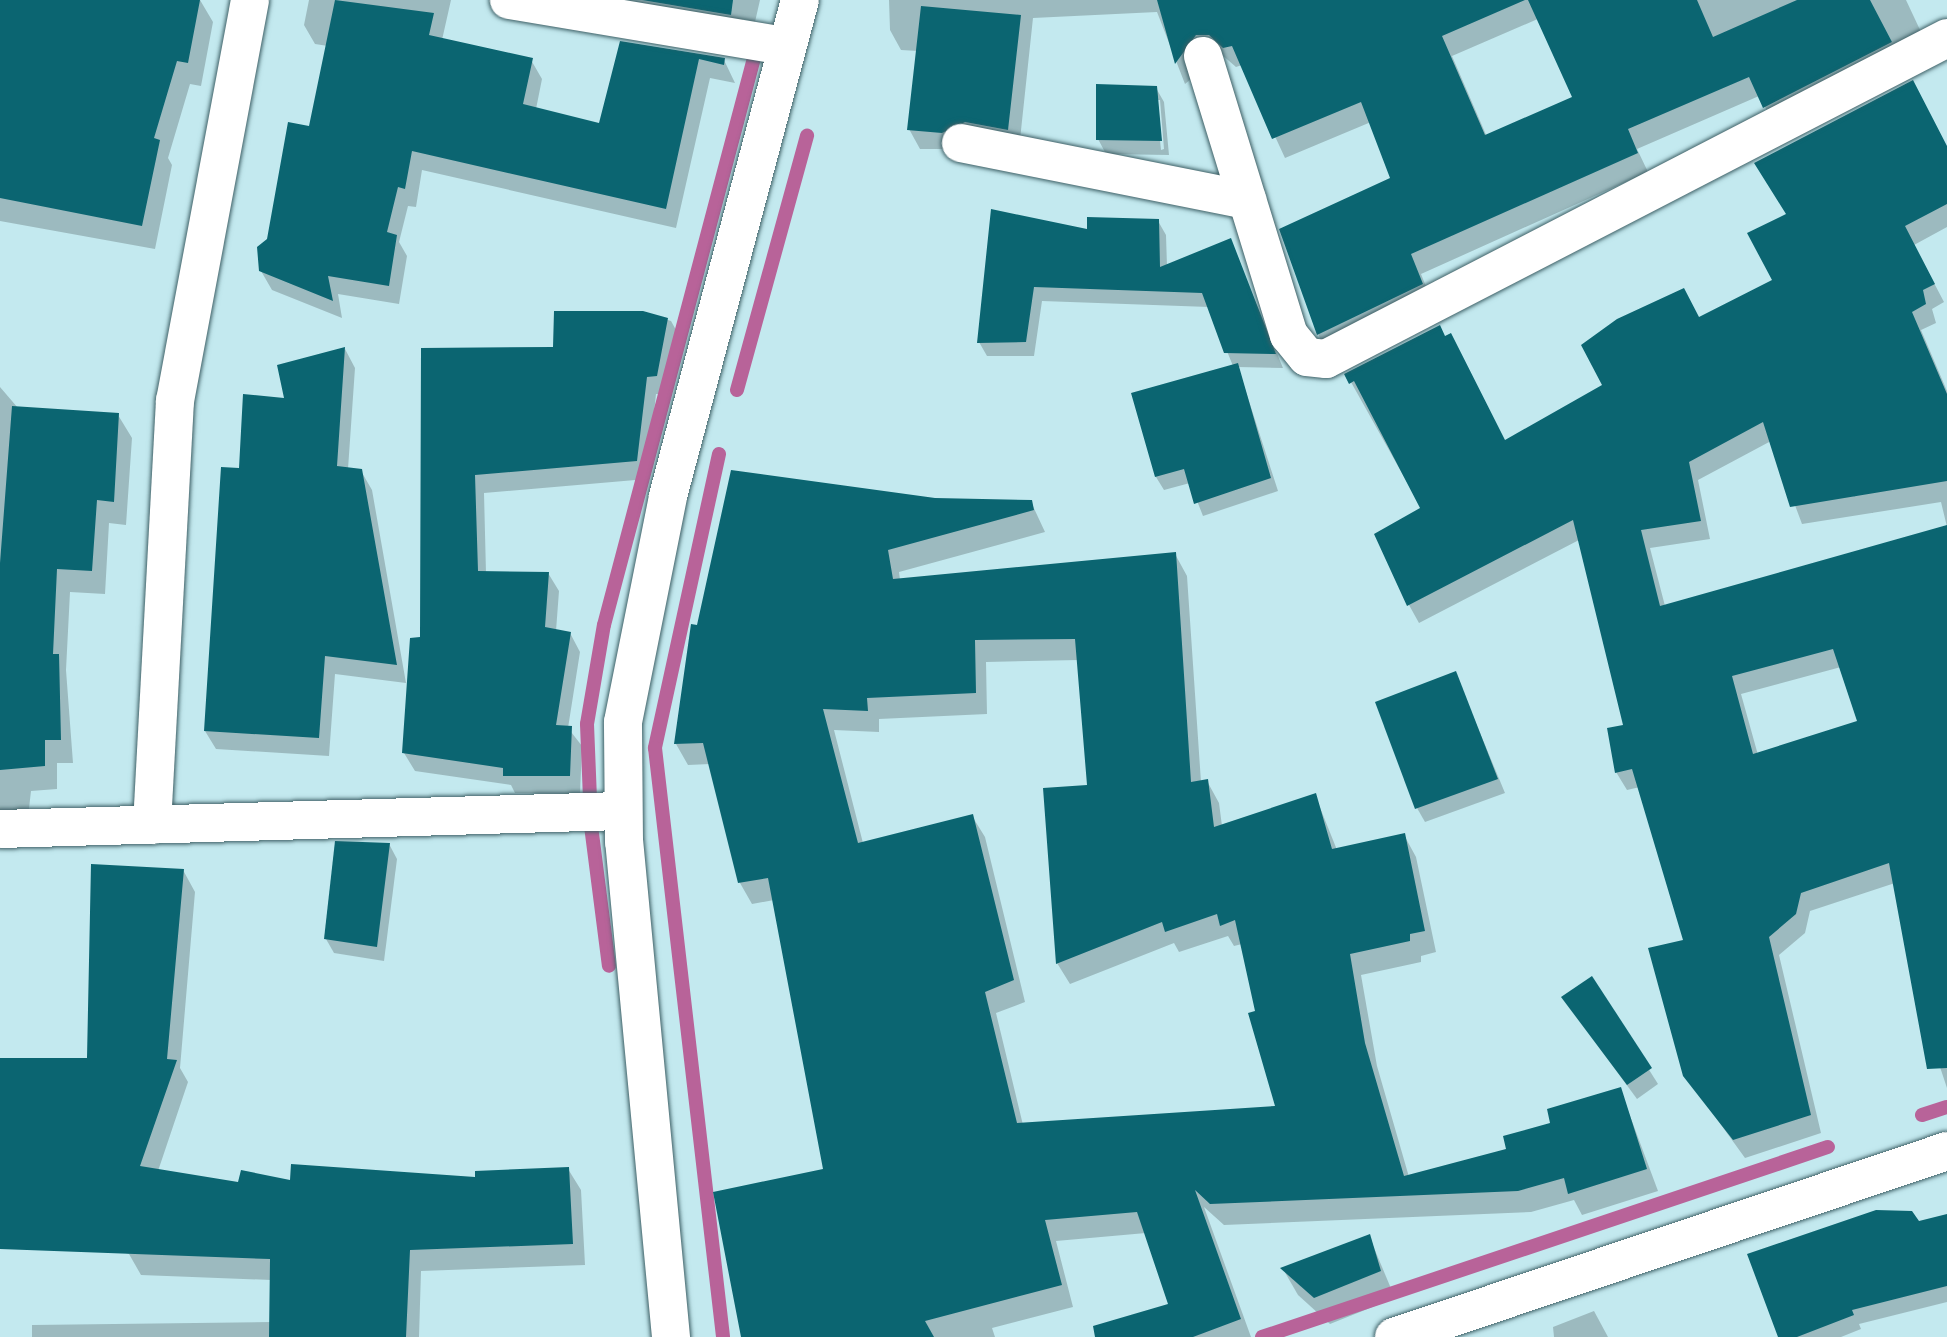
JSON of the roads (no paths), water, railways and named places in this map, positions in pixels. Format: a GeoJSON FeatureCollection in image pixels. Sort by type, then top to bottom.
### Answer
{"type":"FeatureCollection","features":[{"type":"Feature","properties":{"kind":"street"},"geometry":{"type":"LineString","coordinates":[[152,825],[175,401],[250,0]]}},
{"type":"Feature","properties":{"kind":"street"},"geometry":{"type":"LineString","coordinates":[[509,0],[785,46]]}},
{"type":"Feature","properties":{"kind":"street"},"geometry":{"type":"LineString","coordinates":[[671,1337],[621,811],[623,722],[638,629],[785,46],[800,0]]}},
{"type":"Feature","properties":{"kind":"street"},"geometry":{"type":"LineString","coordinates":[[1203,56],[1289,335],[1307,357],[1326,359],[1947,38]]}},
{"type":"Feature","properties":{"kind":"street"},"geometry":{"type":"LineString","coordinates":[[961,143],[1247,200]]}},
{"type":"Feature","properties":{"kind":"street"},"geometry":{"type":"LineString","coordinates":[[0,829],[621,811]]}},
{"type":"Feature","properties":{"kind":"street"},"geometry":{"type":"LineString","coordinates":[[1394,1337],[1947,1151]]}},
{"type":"Feature","properties":{"kind":"waterway"},"geometry":{"type":"LineString","coordinates":[[590,799],[587,724],[604,625],[754,58]]}},
{"type":"Feature","properties":{"kind":"waterway"},"geometry":{"type":"LineString","coordinates":[[737,390],[807,135]]}},
{"type":"Feature","properties":{"kind":"waterway"},"geometry":{"type":"LineString","coordinates":[[719,454],[655,748],[723,1337]]}},
{"type":"Feature","properties":{"kind":"waterway"},"geometry":{"type":"LineString","coordinates":[[590,818],[609,966]]}},
{"type":"Feature","properties":{"kind":"waterway"},"geometry":{"type":"LineString","coordinates":[[1922,1115],[1947,1107]]}},
{"type":"Feature","properties":{"kind":"waterway"},"geometry":{"type":"LineString","coordinates":[[1262,1337],[1828,1147]]}}]}
